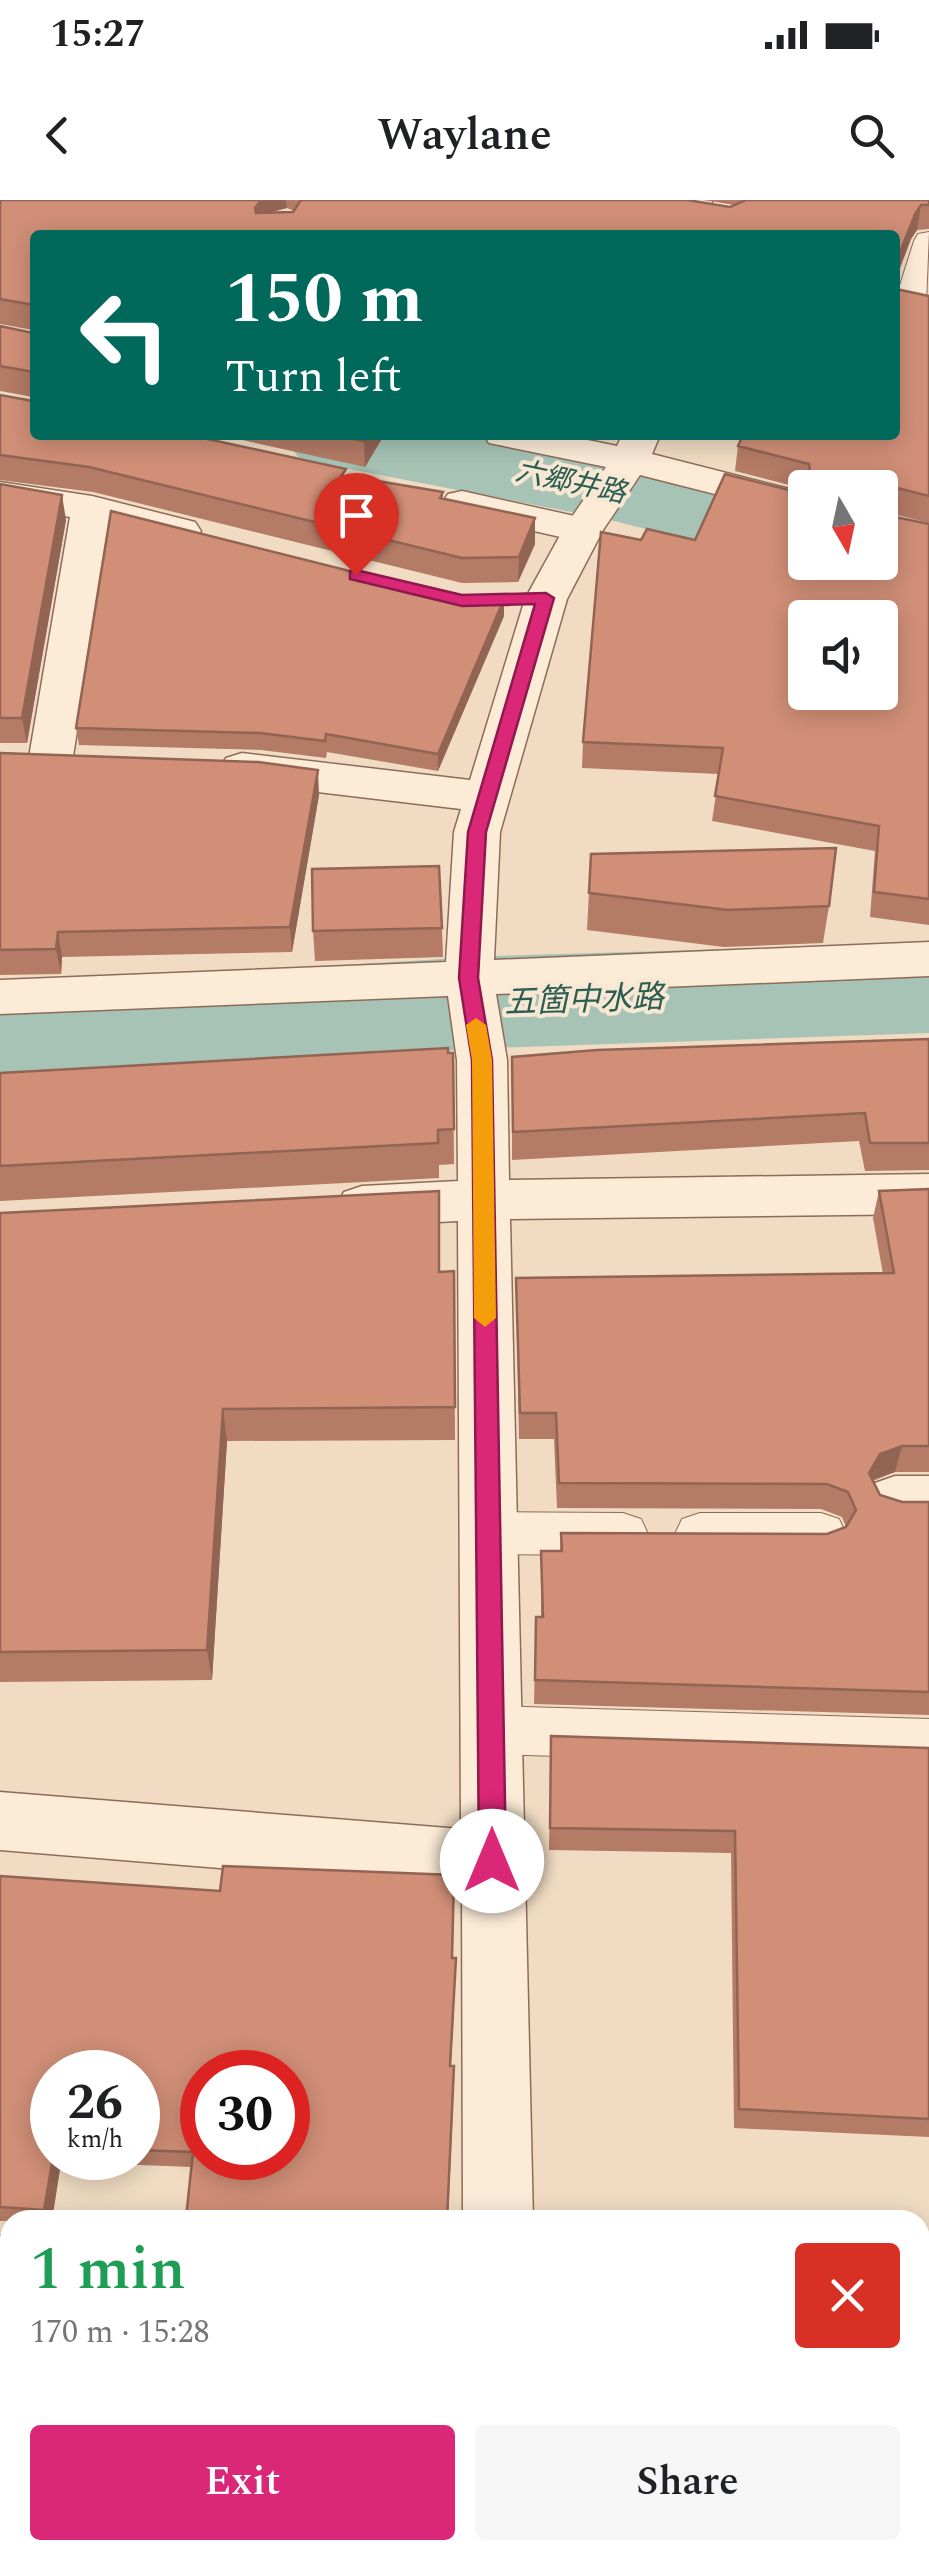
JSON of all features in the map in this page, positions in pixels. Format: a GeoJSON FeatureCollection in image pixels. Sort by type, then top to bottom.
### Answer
{"type":"FeatureCollection","features":[{"type":"Feature","properties":{"kind":"street"},"geometry":{"type":"LineString","coordinates":[[692,212],[728,217]]}},
{"type":"Feature","properties":{"kind":"street"},"geometry":{"type":"LineString","coordinates":[[533,440],[630,456],[788,501]]}},
{"type":"Feature","properties":{"kind":"street"},"geometry":{"type":"LineString","coordinates":[[498,2210],[482,1060],[468,978],[477,832],[529,599],[583,530],[630,456]]}},
{"type":"Feature","properties":{"kind":"street"},"geometry":{"type":"LineString","coordinates":[[0,494],[92,508],[225,542]]}},
{"type":"Feature","properties":{"kind":"street"},"geometry":{"type":"LineString","coordinates":[[430,496],[583,530]]}},
{"type":"Feature","properties":{"kind":"street"},"geometry":{"type":"LineString","coordinates":[[52,763],[92,508]]}},
{"type":"Feature","properties":{"kind":"street"},"geometry":{"type":"LineString","coordinates":[[203,767],[261,769],[487,798]]}},
{"type":"Feature","properties":{"kind":"street"},"geometry":{"type":"LineString","coordinates":[[0,997],[929,959]]}},
{"type":"Feature","properties":{"kind":"street"},"geometry":{"type":"LineString","coordinates":[[309,1208],[483,1200],[929,1194]]}},
{"type":"Feature","properties":{"kind":"street"},"geometry":{"type":"LineString","coordinates":[[0,1821],[492,1861]]}},
{"type":"Feature","properties":{"kind":"lane"},"geometry":{"type":"LineString","coordinates":[[911,304],[929,242]]}},
{"type":"Feature","properties":{"kind":"lane"},"geometry":{"type":"LineString","coordinates":[[488,1534],[821,1534]]}},
{"type":"Feature","properties":{"kind":"lane"},"geometry":{"type":"LineString","coordinates":[[492,1730],[929,1742]]}},
{"type":"Feature","properties":{"kind":"building"},"geometry":{"type":"Polygon","coordinates":[[[0,200],[261,200],[256,213],[293,212],[301,200],[687,200],[730,207],[746,200],[929,200],[929,205],[921,205],[915,214],[900,252],[900,230],[30,230],[30,304],[0,299],[0,200]]]}},
{"type":"Feature","properties":{"kind":"building"},"geometry":{"type":"Polygon","coordinates":[[[900,290],[929,296],[929,496],[898,488],[898,470],[810,470],[809,464],[738,446],[741,440],[900,440],[900,290]]]}},
{"type":"Feature","properties":{"kind":"building"},"geometry":{"type":"Polygon","coordinates":[[[0,326],[30,332],[30,371],[0,366],[0,326]]]}},
{"type":"Feature","properties":{"kind":"building"},"geometry":{"type":"Polygon","coordinates":[[[0,395],[30,400],[30,440],[212,440],[346,469],[342,475],[443,492],[440,498],[535,518],[519,557],[462,558],[89,467],[0,455],[0,395]]]}},
{"type":"Feature","properties":{"kind":"building"},"geometry":{"type":"Polygon","coordinates":[[[725,474],[788,490],[788,580],[898,580],[898,518],[929,524],[929,899],[874,892],[879,826],[715,796],[723,748],[583,742],[601,532],[641,540],[647,529],[695,540],[725,474]]]}},
{"type":"Feature","properties":{"kind":"building"},"geometry":{"type":"Polygon","coordinates":[[[0,484],[62,495],[22,718],[0,718],[0,484]]]}},
{"type":"Feature","properties":{"kind":"building"},"geometry":{"type":"Polygon","coordinates":[[[111,511],[461,599],[504,599],[438,754],[326,734],[325,741],[260,733],[76,728],[111,511]]]}},
{"type":"Feature","properties":{"kind":"building"},"geometry":{"type":"Polygon","coordinates":[[[0,753],[258,762],[318,770],[290,927],[58,932],[56,949],[0,950],[0,753]]]}},
{"type":"Feature","properties":{"kind":"building"},"geometry":{"type":"Polygon","coordinates":[[[836,848],[829,906],[728,910],[589,893],[591,854],[836,848]]]}},
{"type":"Feature","properties":{"kind":"building"},"geometry":{"type":"Polygon","coordinates":[[[439,866],[442,928],[313,931],[312,869],[439,866]]]}},
{"type":"Feature","properties":{"kind":"building"},"geometry":{"type":"Polygon","coordinates":[[[929,1039],[929,1143],[870,1143],[865,1113],[513,1132],[512,1057],[597,1050],[929,1039]]]}},
{"type":"Feature","properties":{"kind":"building"},"geometry":{"type":"Polygon","coordinates":[[[448,1048],[448,1053],[453,1053],[454,1129],[438,1130],[438,1143],[0,1166],[0,1073],[448,1048]]]}},
{"type":"Feature","properties":{"kind":"building"},"geometry":{"type":"Polygon","coordinates":[[[929,1189],[929,1446],[902,1446],[880,1454],[869,1473],[880,1495],[902,1502],[929,1502],[929,1692],[535,1680],[536,1617],[543,1617],[541,1551],[562,1551],[561,1533],[827,1534],[846,1527],[856,1510],[848,1492],[827,1484],[559,1483],[556,1413],[520,1413],[516,1278],[894,1273],[879,1191],[929,1189]]]}},
{"type":"Feature","properties":{"kind":"building"},"geometry":{"type":"Polygon","coordinates":[[[439,1191],[439,1272],[454,1271],[455,1407],[223,1409],[207,1650],[0,1652],[0,1213],[439,1191]]]}},
{"type":"Feature","properties":{"kind":"building"},"geometry":{"type":"Polygon","coordinates":[[[551,1736],[929,1748],[929,2119],[739,2109],[735,1831],[550,1828],[551,1736]]]}},
{"type":"Feature","properties":{"kind":"building"},"geometry":{"type":"Polygon","coordinates":[[[223,1866],[454,1875],[452,1958],[456,1958],[450,2066],[454,2066],[447,2210],[187,2210],[190,2180],[310,2180],[310,2050],[180,2050],[180,2152],[160,2151],[160,2050],[30,2050],[30,2180],[49,2180],[44,2210],[0,2207],[0,1876],[220,1891],[223,1866]]]}},
{"type":"Feature","properties":{"kind":"waterway","name":"六郷井路"},"geometry":{"type":"LineString","coordinates":[[360,440],[606,487],[788,533]]}},
{"type":"Feature","properties":{"kind":"waterway","name":"五箇中水路"},"geometry":{"type":"LineString","coordinates":[[0,1033],[491,1002],[929,988]]}},
{"type":"Feature","properties":{"kind":"slow traffic"},"geometry":{"type":"LineString","coordinates":[[476,1025],[482,1060],[485,1318]]}},
{"type":"Feature","properties":{"kind":"route"},"geometry":{"type":"LineString","coordinates":[[356,575],[462,600],[546,598],[477,832],[468,978],[482,1060],[492,1861]]}}]}
